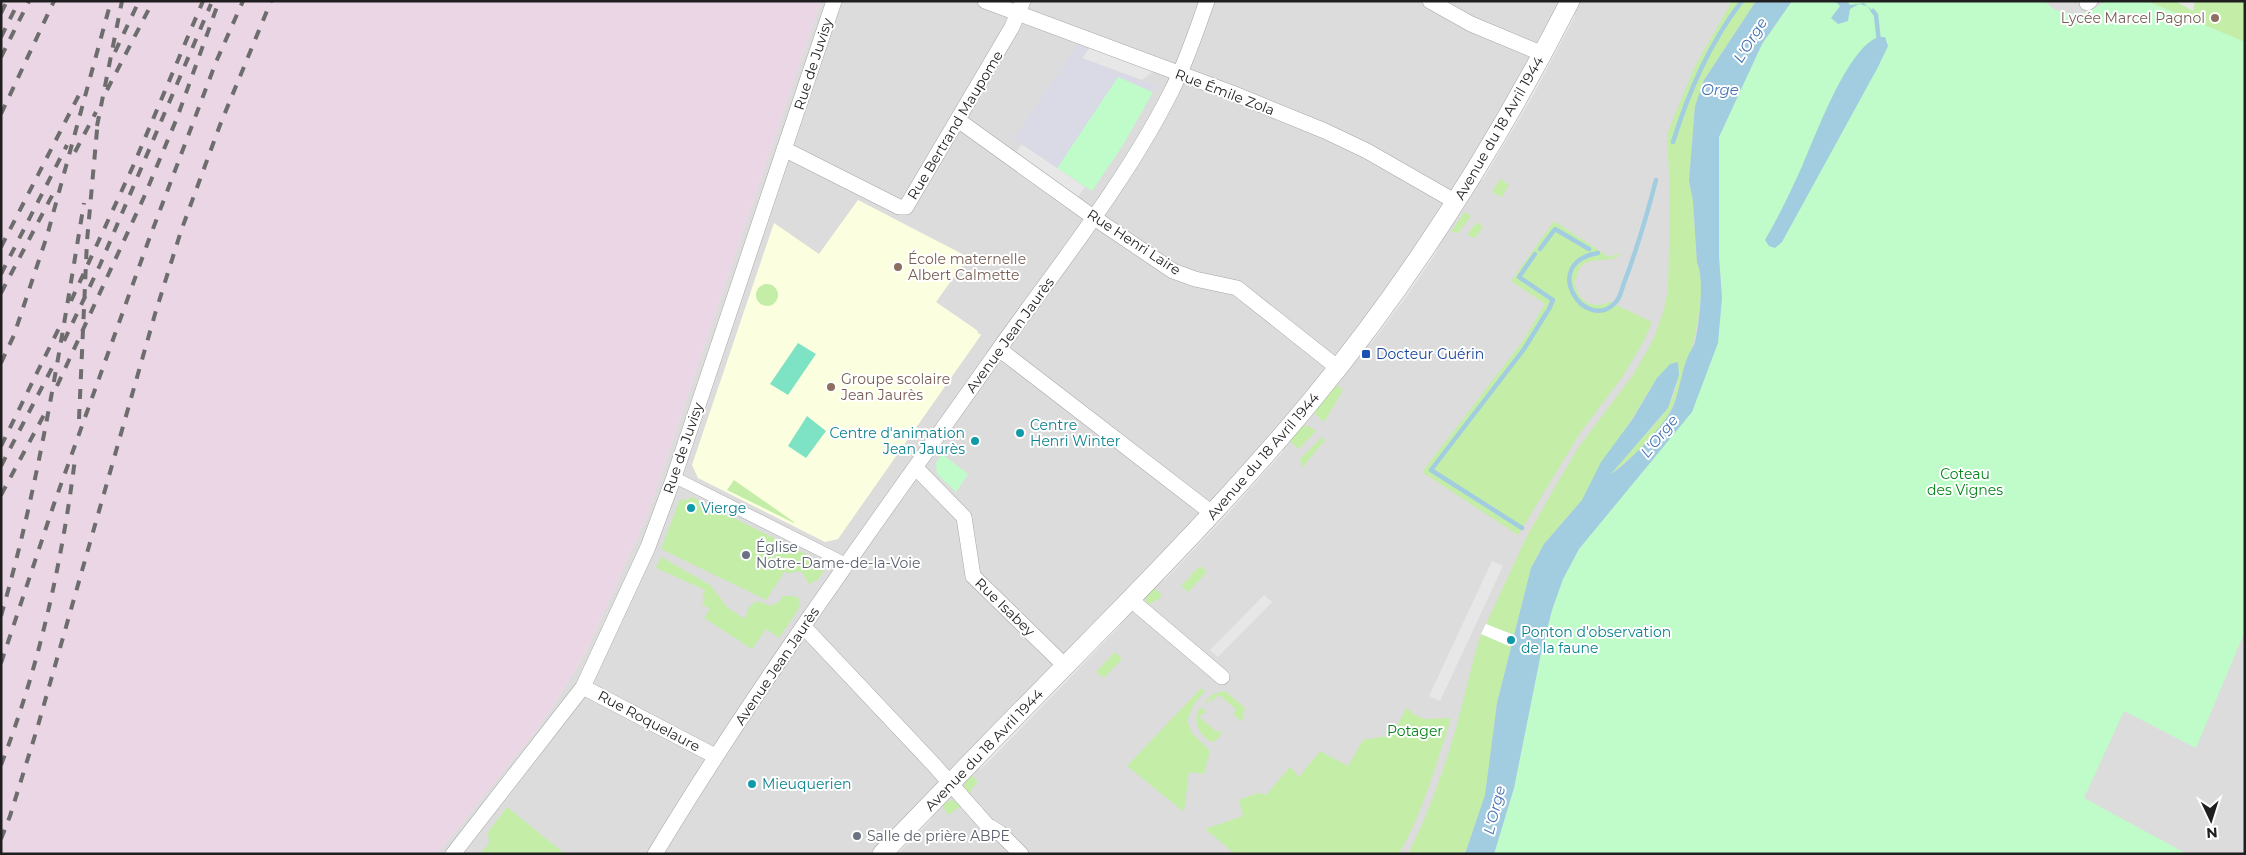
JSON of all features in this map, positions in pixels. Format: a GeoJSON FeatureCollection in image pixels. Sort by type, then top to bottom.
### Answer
{"type":"FeatureCollection","features":[{"type":"Feature","properties":{"kind":"street","name":"Rue de Juvisy"},"geometry":{"type":"LineString","coordinates":[[453,854],[583,686],[648,547],[674,477],[834,1]]}},
{"type":"Feature","properties":{"kind":"street","name":"Rue Émile Zola"},"geometry":{"type":"LineString","coordinates":[[985,1],[1021,8],[1180,74],[1325,131],[1367,151],[1456,202]]}},
{"type":"Feature","properties":{"kind":"street","name":"Avenue Jean Jaurès"},"geometry":{"type":"LineString","coordinates":[[655,854],[715,756],[847,564],[1094,217],[1145,140],[1180,74],[1207,1]]}},
{"type":"Feature","properties":{"kind":"street"},"geometry":{"type":"LineString","coordinates":[[1430,1],[1472,24],[1543,54]]}},
{"type":"Feature","properties":{"kind":"street","name":"Avenue du 18 Avril 1944"},"geometry":{"type":"LineString","coordinates":[[882,854],[1213,514],[1286,432],[1338,368],[1382,309],[1456,202],[1543,54],[1570,1]]}},
{"type":"Feature","properties":{"kind":"street","name":"Rue Bertrand Maupome"},"geometry":{"type":"LineString","coordinates":[[784,149],[903,208],[906,207],[1021,8]]}},
{"type":"Feature","properties":{"kind":"street","name":"Rue Henri Laire"},"geometry":{"type":"LineString","coordinates":[[958,120],[1172,271],[1195,279],[1237,288],[1338,368]]}},
{"type":"Feature","properties":{"kind":"street"},"geometry":{"type":"LineString","coordinates":[[1000,348],[1213,514]]}},
{"type":"Feature","properties":{"kind":"street","name":"Rue Isabey"},"geometry":{"type":"LineString","coordinates":[[916,468],[964,517],[973,576],[1065,666]]}},
{"type":"Feature","properties":{"kind":"street"},"geometry":{"type":"LineString","coordinates":[[674,477],[847,564]]}},
{"type":"Feature","properties":{"kind":"street"},"geometry":{"type":"LineString","coordinates":[[1130,599],[1222,677]]}},
{"type":"Feature","properties":{"kind":"street"},"geometry":{"type":"LineString","coordinates":[[804,627],[987,825],[1000,833],[1021,854]]}},
{"type":"Feature","properties":{"kind":"street","name":"Rue Roquelaure"},"geometry":{"type":"LineString","coordinates":[[583,686],[715,756]]}},
{"type":"Feature","properties":{"kind":"shaded area"},"geometry":{"type":"Polygon","coordinates":[[[1,1],[821,1],[648,513],[587,650],[553,706],[533,734],[437,854],[1,854],[1,1]]]}},
{"type":"Feature","properties":{"kind":"shaded area"},"geometry":{"type":"Polygon","coordinates":[[[821,1],[2245,1],[2245,854],[437,854],[533,734],[553,706],[587,650],[648,513],[821,1]]]}},
{"type":"Feature","properties":{"kind":"shaded area"},"geometry":{"type":"Polygon","coordinates":[[[2175,1],[2195,1],[2193,11],[2175,1]]]}},
{"type":"Feature","properties":{"kind":"shaded area"},"geometry":{"type":"Polygon","coordinates":[[[1573,13],[1575,16],[1534,94],[1483,180],[1479,180],[1573,13]]]}},
{"type":"Feature","properties":{"kind":"shaded area"},"geometry":{"type":"Polygon","coordinates":[[[1079,43],[1090,47],[1082,58],[1156,86],[1153,92],[1118,77],[1057,168],[1014,139],[1079,43]]]}},
{"type":"Feature","properties":{"kind":"shaded area"},"geometry":{"type":"Polygon","coordinates":[[[1090,47],[1153,71],[1142,80],[1082,58],[1090,47]]]}},
{"type":"Feature","properties":{"kind":"shaded area"},"geometry":{"type":"Polygon","coordinates":[[[1022,144],[1085,187],[1077,198],[1015,154],[1022,144]]]}},
{"type":"Feature","properties":{"kind":"shaded area","name":"Groupe scolaire Jean Jaurès"},"geometry":{"type":"Polygon","coordinates":[[[858,200],[968,257],[936,302],[981,335],[838,539],[825,542],[698,478],[692,465],[774,223],[819,254],[858,200]]]}},
{"type":"Feature","properties":{"kind":"shaded area"},"geometry":{"type":"Polygon","coordinates":[[[1435,246],[1438,250],[1406,297],[1371,344],[1367,342],[1435,246]]]}},
{"type":"Feature","properties":{"kind":"shaded area"},"geometry":{"type":"Polygon","coordinates":[[[1282,447],[1283,452],[1225,517],[1165,580],[1159,579],[1282,447]]]}},
{"type":"Feature","properties":{"kind":"shaded area"},"geometry":{"type":"Polygon","coordinates":[[[1492,561],[1503,566],[1440,701],[1429,696],[1492,561]]]}},
{"type":"Feature","properties":{"kind":"shaded area"},"geometry":{"type":"Polygon","coordinates":[[[1264,595],[1272,602],[1218,657],[1210,650],[1264,595]]]}},
{"type":"Feature","properties":{"kind":"shaded area"},"geometry":{"type":"Polygon","coordinates":[[[1120,621],[1120,626],[1003,747],[981,769],[977,767],[1120,621]]]}},
{"type":"Feature","properties":{"kind":"shaded area"},"geometry":{"type":"Polygon","coordinates":[[[932,813],[931,820],[898,854],[893,854],[932,813]]]}},
{"type":"Feature","properties":{"kind":"green space"},"geometry":{"type":"Polygon","coordinates":[[[1732,1],[1756,1],[1704,80],[1695,106],[1689,181],[1693,201],[1697,263],[1701,277],[1701,295],[1694,341],[1681,386],[1662,425],[1641,448],[1610,475],[1665,410],[1673,396],[1677,380],[1677,362],[1657,378],[1582,500],[1544,544],[1531,568],[1514,636],[1486,624],[1526,538],[1578,448],[1633,375],[1653,340],[1664,310],[1668,289],[1670,196],[1667,134],[1695,66],[1732,1]]]}},
{"type":"Feature","properties":{"kind":"green space","name":"Coteau des Vignes"},"geometry":{"type":"Polygon","coordinates":[[[1792,1],[2044,1],[2055,10],[2073,14],[2088,12],[2106,1],[2147,1],[2245,42],[2245,631],[2196,748],[2124,711],[2084,798],[2187,854],[1494,854],[1514,788],[1541,653],[1552,610],[1563,579],[1579,549],[1692,412],[1722,298],[1719,257],[1719,137],[1762,44],[1792,1]]]}},
{"type":"Feature","properties":{"kind":"green space","name":"Lycée Marcel Pagnol"},"geometry":{"type":"Polygon","coordinates":[[[2147,1],[2245,1],[2245,42],[2233,38],[2147,1]]]}},
{"type":"Feature","properties":{"kind":"green space"},"geometry":{"type":"Polygon","coordinates":[[[1118,76],[1153,92],[1123,145],[1092,191],[1057,168],[1118,76]]]}},
{"type":"Feature","properties":{"kind":"green space"},"geometry":{"type":"Polygon","coordinates":[[[1500,179],[1509,185],[1502,197],[1492,192],[1500,179]]]}},
{"type":"Feature","properties":{"kind":"green space"},"geometry":{"type":"Polygon","coordinates":[[[1464,212],[1471,216],[1458,233],[1451,232],[1464,212]]]}},
{"type":"Feature","properties":{"kind":"green space"},"geometry":{"type":"Polygon","coordinates":[[[1554,221],[1609,257],[1621,253],[1612,259],[1591,261],[1580,267],[1574,283],[1580,297],[1589,304],[1599,305],[1610,302],[1652,322],[1643,342],[1623,376],[1580,433],[1518,535],[1422,472],[1522,342],[1545,304],[1511,281],[1554,221]]]}},
{"type":"Feature","properties":{"kind":"green space"},"geometry":{"type":"Polygon","coordinates":[[[1477,222],[1483,227],[1475,238],[1467,235],[1477,222]]]}},
{"type":"Feature","properties":{"kind":"green space"},"geometry":{"type":"Polygon","coordinates":[[[767,284],[775,287],[778,295],[775,303],[767,306],[759,303],[756,295],[759,287],[767,284]]]}},
{"type":"Feature","properties":{"kind":"green space"},"geometry":{"type":"Polygon","coordinates":[[[798,343],[816,354],[788,395],[770,384],[798,343]]]}},
{"type":"Feature","properties":{"kind":"green space"},"geometry":{"type":"Polygon","coordinates":[[[1335,384],[1343,390],[1324,422],[1316,415],[1316,409],[1335,384]]]}},
{"type":"Feature","properties":{"kind":"green space"},"geometry":{"type":"Polygon","coordinates":[[[807,416],[826,431],[806,458],[788,446],[807,416]]]}},
{"type":"Feature","properties":{"kind":"green space"},"geometry":{"type":"Polygon","coordinates":[[[1308,426],[1316,431],[1299,449],[1288,440],[1301,427],[1308,426]]]}},
{"type":"Feature","properties":{"kind":"green space"},"geometry":{"type":"Polygon","coordinates":[[[1322,437],[1325,440],[1302,468],[1300,459],[1322,437]]]}},
{"type":"Feature","properties":{"kind":"green space"},"geometry":{"type":"Polygon","coordinates":[[[942,454],[968,474],[956,492],[937,474],[936,463],[942,454]]]}},
{"type":"Feature","properties":{"kind":"green space"},"geometry":{"type":"Polygon","coordinates":[[[734,480],[794,522],[794,523],[727,490],[734,480]]]}},
{"type":"Feature","properties":{"kind":"green space"},"geometry":{"type":"Polygon","coordinates":[[[692,497],[824,563],[823,572],[817,581],[813,581],[810,585],[801,571],[784,572],[766,600],[661,549],[680,499],[683,501],[692,497]]]}},
{"type":"Feature","properties":{"kind":"green space"},"geometry":{"type":"Polygon","coordinates":[[[661,557],[710,585],[728,608],[745,619],[749,607],[757,601],[771,606],[781,600],[782,596],[794,596],[800,599],[798,603],[801,605],[779,638],[766,629],[752,649],[704,618],[710,609],[702,604],[705,598],[702,595],[705,590],[656,568],[661,557]]]}},
{"type":"Feature","properties":{"kind":"green space"},"geometry":{"type":"Polygon","coordinates":[[[1200,566],[1207,572],[1188,592],[1181,585],[1200,566]]]}},
{"type":"Feature","properties":{"kind":"green space"},"geometry":{"type":"Polygon","coordinates":[[[1153,587],[1162,595],[1159,599],[1147,605],[1146,598],[1153,587]]]}},
{"type":"Feature","properties":{"kind":"green space"},"geometry":{"type":"Polygon","coordinates":[[[1481,634],[1509,646],[1514,637],[1497,703],[1485,795],[1465,854],[1408,854],[1429,808],[1446,760],[1481,634]]]}},
{"type":"Feature","properties":{"kind":"green space"},"geometry":{"type":"Polygon","coordinates":[[[1115,652],[1122,659],[1104,678],[1096,672],[1115,652]]]}},
{"type":"Feature","properties":{"kind":"green space"},"geometry":{"type":"Polygon","coordinates":[[[1201,688],[1205,691],[1194,704],[1187,721],[1192,733],[1210,751],[1204,774],[1189,772],[1184,812],[1127,766],[1201,688]]]}},
{"type":"Feature","properties":{"kind":"green space"},"geometry":{"type":"Polygon","coordinates":[[[1225,691],[1245,708],[1242,722],[1233,714],[1236,709],[1220,696],[1218,695],[1213,701],[1209,699],[1208,704],[1205,702],[1213,694],[1225,691]]]}},
{"type":"Feature","properties":{"kind":"green space"},"geometry":{"type":"Polygon","coordinates":[[[1203,708],[1206,712],[1199,717],[1217,732],[1219,730],[1221,732],[1220,737],[1213,742],[1204,737],[1198,729],[1197,714],[1199,709],[1203,708]]]}},
{"type":"Feature","properties":{"kind":"green space","name":"Potager"},"geometry":{"type":"Polygon","coordinates":[[[1406,708],[1411,713],[1424,719],[1451,718],[1422,804],[1399,854],[1235,854],[1205,829],[1243,816],[1239,800],[1258,793],[1266,795],[1290,767],[1299,777],[1320,751],[1348,766],[1363,740],[1393,735],[1406,708]]]}},
{"type":"Feature","properties":{"kind":"green space"},"geometry":{"type":"Polygon","coordinates":[[[970,774],[978,782],[971,789],[970,797],[964,785],[970,774]]]}},
{"type":"Feature","properties":{"kind":"green space"},"geometry":{"type":"Polygon","coordinates":[[[953,800],[961,806],[948,815],[941,804],[953,800]]]}},
{"type":"Feature","properties":{"kind":"green space"},"geometry":{"type":"Polygon","coordinates":[[[507,807],[565,854],[480,854],[489,843],[488,832],[507,807]]]}},
{"type":"Feature","properties":{"kind":"water","name":"Orge"},"geometry":{"type":"Polygon","coordinates":[[[1756,1],[1792,1],[1762,44],[1719,137],[1719,257],[1722,298],[1718,343],[1692,412],[1579,549],[1563,579],[1552,610],[1541,653],[1514,788],[1494,854],[1465,854],[1485,795],[1497,703],[1531,568],[1544,544],[1582,500],[1601,462],[1632,420],[1657,378],[1670,364],[1678,362],[1679,375],[1668,408],[1611,474],[1632,457],[1654,434],[1674,405],[1685,364],[1695,342],[1700,302],[1701,279],[1697,263],[1693,201],[1689,181],[1695,106],[1704,80],[1756,1]]]}},
{"type":"Feature","properties":{"kind":"water"},"geometry":{"type":"Polygon","coordinates":[[[1835,1],[1847,1],[1850,5],[1864,3],[1877,15],[1874,15],[1867,6],[1859,4],[1850,9],[1848,21],[1838,24],[1831,18],[1840,6],[1835,1]]]}},
{"type":"Feature","properties":{"kind":"water"},"geometry":{"type":"Polygon","coordinates":[[[1879,37],[1885,37],[1888,46],[1878,67],[1782,242],[1775,248],[1769,246],[1765,240],[1794,183],[1834,93],[1856,57],[1867,44],[1879,37]]]}},
{"type":"Feature","properties":{"kind":"pier"},"geometry":{"type":"Polygon","coordinates":[[[1486,624],[1514,635],[1509,646],[1481,634],[1486,624]]]}},
{"type":"Feature","properties":{"kind":"waterway"},"geometry":{"type":"LineString","coordinates":[[1673,142],[1701,68],[1730,17],[1742,1]]}},
{"type":"Feature","properties":{"kind":"waterway"},"geometry":{"type":"LineString","coordinates":[[1873,11],[1876,15],[1879,42]]}},
{"type":"Feature","properties":{"kind":"waterway"},"geometry":{"type":"LineString","coordinates":[[1598,253],[1581,259],[1572,269],[1570,281],[1573,293],[1581,303],[1591,310],[1603,310],[1615,303],[1620,296],[1656,180]]}},
{"type":"Feature","properties":{"kind":"waterway"},"geometry":{"type":"LineString","coordinates":[[1540,249],[1555,229],[1589,249]]}},
{"type":"Feature","properties":{"kind":"waterway"},"geometry":{"type":"LineString","coordinates":[[1535,254],[1519,277],[1553,300],[1549,309]]}},
{"type":"Feature","properties":{"kind":"waterway"},"geometry":{"type":"LineString","coordinates":[[1522,528],[1431,470],[1524,349],[1547,312]]}},
{"type":"Feature","properties":{"kind":"railway"},"geometry":{"type":"LineString","coordinates":[[1,13],[7,1]]}},
{"type":"Feature","properties":{"kind":"railway"},"geometry":{"type":"LineString","coordinates":[[1,37],[19,1]]}},
{"type":"Feature","properties":{"kind":"railway"},"geometry":{"type":"LineString","coordinates":[[1,57],[29,1]]}},
{"type":"Feature","properties":{"kind":"railway"},"geometry":{"type":"LineString","coordinates":[[1,114],[54,1]]}},
{"type":"Feature","properties":{"kind":"railway"},"geometry":{"type":"LineString","coordinates":[[1,363],[14,335],[47,236],[111,1]]}},
{"type":"Feature","properties":{"kind":"railway"},"geometry":{"type":"LineString","coordinates":[[97,126],[122,1]]}},
{"type":"Feature","properties":{"kind":"railway"},"geometry":{"type":"LineString","coordinates":[[115,52],[139,1]]}},
{"type":"Feature","properties":{"kind":"railway"},"geometry":{"type":"LineString","coordinates":[[107,90],[153,1]]}},
{"type":"Feature","properties":{"kind":"railway"},"geometry":{"type":"LineString","coordinates":[[71,301],[134,164],[203,1]]}},
{"type":"Feature","properties":{"kind":"railway"},"geometry":{"type":"LineString","coordinates":[[57,386],[144,197],[177,118],[219,1]]}},
{"type":"Feature","properties":{"kind":"railway"},"geometry":{"type":"LineString","coordinates":[[1,663],[55,501],[148,242],[216,62],[243,1]]}},
{"type":"Feature","properties":{"kind":"railway"},"geometry":{"type":"LineString","coordinates":[[1,839],[37,729],[155,314],[181,231],[220,125],[271,1]]}},
{"type":"Feature","properties":{"kind":"railway"},"geometry":{"type":"LineString","coordinates":[[64,341],[100,265],[211,4]]}},
{"type":"Feature","properties":{"kind":"railway"},"geometry":{"type":"LineString","coordinates":[[1,247],[82,89]]}},
{"type":"Feature","properties":{"kind":"railway"},"geometry":{"type":"LineString","coordinates":[[75,152],[96,112]]}},
{"type":"Feature","properties":{"kind":"railway"},"geometry":{"type":"LineString","coordinates":[[79,419],[87,241],[98,119]]}},
{"type":"Feature","properties":{"kind":"railway"},"geometry":{"type":"LineString","coordinates":[[1,274],[67,145]]}},
{"type":"Feature","properties":{"kind":"railway"},"geometry":{"type":"LineString","coordinates":[[1,293],[55,190]]}},
{"type":"Feature","properties":{"kind":"railway"},"geometry":{"type":"LineString","coordinates":[[1,616],[15,565],[38,463],[58,359],[84,203]]}},
{"type":"Feature","properties":{"kind":"railway"},"geometry":{"type":"LineString","coordinates":[[1,446],[60,326]]}},
{"type":"Feature","properties":{"kind":"railway"},"geometry":{"type":"LineString","coordinates":[[1,466],[53,366]]}},
{"type":"Feature","properties":{"kind":"railway"},"geometry":{"type":"LineString","coordinates":[[1,495],[45,413]]}},
{"type":"Feature","properties":{"kind":"railway"},"geometry":{"type":"LineString","coordinates":[[1,765],[15,728],[38,653],[56,576],[75,459]]}},
{"type":"Feature","properties":{"kind":"place","name":"Lycée Marcel Pagnol"},"geometry":{"type":"Point","coordinates":[2215,18]}},
{"type":"Feature","properties":{"kind":"place","name":"École maternelle Albert Calmette"},"geometry":{"type":"Point","coordinates":[898,267]}},
{"type":"Feature","properties":{"kind":"place","name":"Docteur Guérin"},"geometry":{"type":"Point","coordinates":[1366,354]}},
{"type":"Feature","properties":{"kind":"place","name":"Groupe scolaire Jean Jaurès"},"geometry":{"type":"Point","coordinates":[831,387]}},
{"type":"Feature","properties":{"kind":"place","name":"Centre Henri Winter"},"geometry":{"type":"Point","coordinates":[1020,433]}},
{"type":"Feature","properties":{"kind":"place","name":"Centre d'animation Jean Jaurès"},"geometry":{"type":"Point","coordinates":[975,441]}},
{"type":"Feature","properties":{"kind":"place","name":"Vierge"},"geometry":{"type":"Point","coordinates":[691,508]}},
{"type":"Feature","properties":{"kind":"place","name":"Église Notre-Dame-de-la-Voie"},"geometry":{"type":"Point","coordinates":[746,555]}},
{"type":"Feature","properties":{"kind":"place","name":"Ponton d'observation de la faune"},"geometry":{"type":"Point","coordinates":[1511,640]}},
{"type":"Feature","properties":{"kind":"place","name":"Mieuquerien"},"geometry":{"type":"Point","coordinates":[752,784]}},
{"type":"Feature","properties":{"kind":"place","name":"Salle de prière ABPE"},"geometry":{"type":"Point","coordinates":[857,836]}},
{"type":"Feature","properties":{"kind":"water label","name":"L'Orge"},"geometry":{"type":"Point","coordinates":[1750,40]}},
{"type":"Feature","properties":{"kind":"water label","name":"L'Orge"},"geometry":{"type":"Point","coordinates":[1659,436]}},
{"type":"Feature","properties":{"kind":"water label","name":"L'Orge"},"geometry":{"type":"Point","coordinates":[1494,810]}}]}
